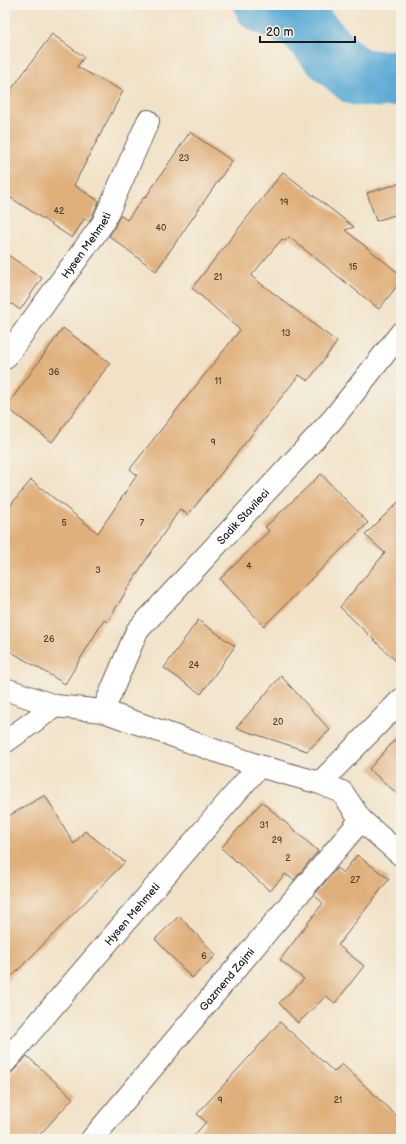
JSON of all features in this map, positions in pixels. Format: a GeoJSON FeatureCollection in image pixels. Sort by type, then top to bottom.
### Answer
{"type":"FeatureCollection","features":[{"type":"Feature","properties":{"kind":"street","name":"Hysen Mehmeti"},"geometry":{"type":"LineString","coordinates":[[5,358],[103,223],[148,122]]}},
{"type":"Feature","properties":{"kind":"street","name":"Sadik Stavileci"},"geometry":{"type":"LineString","coordinates":[[104,711],[137,631],[332,419],[401,333]]}},
{"type":"Feature","properties":{"kind":"street"},"geometry":{"type":"LineString","coordinates":[[5,689],[54,706],[104,711],[260,766],[320,783],[342,792],[361,820],[401,855]]}},
{"type":"Feature","properties":{"kind":"street"},"geometry":{"type":"LineString","coordinates":[[320,783],[401,700]]}},
{"type":"Feature","properties":{"kind":"street"},"geometry":{"type":"LineString","coordinates":[[5,742],[54,706]]}},
{"type":"Feature","properties":{"kind":"street","name":"Hysen Mehmeti"},"geometry":{"type":"LineString","coordinates":[[5,1062],[260,766]]}},
{"type":"Feature","properties":{"kind":"street","name":"Gazmend Zajmi"},"geometry":{"type":"LineString","coordinates":[[92,1139],[361,820]]}},
{"type":"Feature","properties":{"kind":"building"},"geometry":{"type":"Polygon","coordinates":[[[52,34],[84,57],[77,67],[123,91],[74,185],[99,201],[92,217],[89,221],[85,218],[72,238],[5,194],[5,98],[52,34]]]}},
{"type":"Feature","properties":{"kind":"building"},"geometry":{"type":"Polygon","coordinates":[[[190,132],[232,161],[156,271],[109,236],[120,215],[127,220],[144,197],[145,198],[190,132]]]}},
{"type":"Feature","properties":{"kind":"building"},"geometry":{"type":"Polygon","coordinates":[[[283,172],[354,227],[345,230],[401,275],[401,281],[379,309],[289,237],[285,241],[282,239],[251,276],[337,342],[308,381],[299,375],[188,515],[180,509],[107,622],[104,620],[65,684],[5,648],[5,512],[31,480],[98,533],[137,475],[130,469],[240,330],[192,288],[283,172]]]}},
{"type":"Feature","properties":{"kind":"building"},"geometry":{"type":"Polygon","coordinates":[[[401,183],[401,213],[376,221],[367,193],[401,183]]]}},
{"type":"Feature","properties":{"kind":"building"},"geometry":{"type":"Polygon","coordinates":[[[5,253],[42,278],[20,310],[5,299],[5,253]]]}},
{"type":"Feature","properties":{"kind":"building"},"geometry":{"type":"Polygon","coordinates":[[[63,328],[110,363],[52,442],[6,407],[63,328]]]}},
{"type":"Feature","properties":{"kind":"building"},"geometry":{"type":"Polygon","coordinates":[[[321,474],[368,523],[264,626],[220,579],[269,531],[265,527],[321,474]]]}},
{"type":"Feature","properties":{"kind":"building"},"geometry":{"type":"Polygon","coordinates":[[[401,499],[401,666],[340,607],[385,553],[365,535],[401,499]]]}},
{"type":"Feature","properties":{"kind":"building"},"geometry":{"type":"Polygon","coordinates":[[[198,620],[235,646],[201,694],[164,668],[198,620]]]}},
{"type":"Feature","properties":{"kind":"building"},"geometry":{"type":"Polygon","coordinates":[[[281,676],[330,730],[307,751],[236,728],[281,676]]]}},
{"type":"Feature","properties":{"kind":"building"},"geometry":{"type":"Polygon","coordinates":[[[401,733],[401,797],[369,769],[401,733]]]}},
{"type":"Feature","properties":{"kind":"building"},"geometry":{"type":"Polygon","coordinates":[[[45,795],[74,844],[85,831],[125,862],[5,983],[5,818],[45,795]]]}},
{"type":"Feature","properties":{"kind":"building"},"geometry":{"type":"Polygon","coordinates":[[[262,802],[318,851],[294,880],[285,874],[270,891],[221,848],[262,802]]]}},
{"type":"Feature","properties":{"kind":"building"},"geometry":{"type":"Polygon","coordinates":[[[357,855],[389,879],[338,945],[364,966],[335,1003],[326,996],[298,1023],[279,1003],[304,979],[280,960],[323,903],[314,895],[337,868],[343,873],[357,855]]]}},
{"type":"Feature","properties":{"kind":"building"},"geometry":{"type":"Polygon","coordinates":[[[179,916],[216,955],[192,978],[155,939],[179,916]]]}},
{"type":"Feature","properties":{"kind":"building"},"geometry":{"type":"Polygon","coordinates":[[[280,1022],[334,1072],[342,1064],[401,1120],[401,1139],[191,1139],[206,1122],[197,1114],[280,1022]]]}},
{"type":"Feature","properties":{"kind":"building"},"geometry":{"type":"Polygon","coordinates":[[[27,1056],[73,1098],[36,1139],[5,1139],[5,1080],[27,1056]]]}},
{"type":"Feature","properties":{"kind":"waterway"},"geometry":{"type":"LineString","coordinates":[[263,5],[304,24],[332,56],[357,77],[381,79],[401,77]]}}]}
